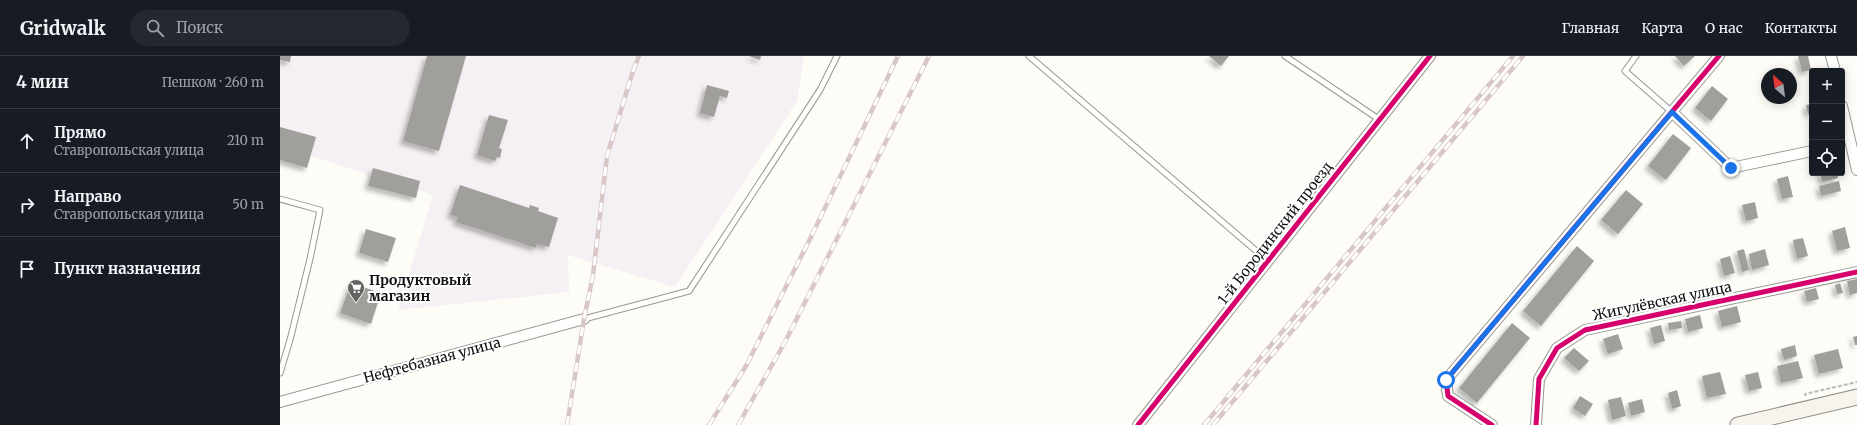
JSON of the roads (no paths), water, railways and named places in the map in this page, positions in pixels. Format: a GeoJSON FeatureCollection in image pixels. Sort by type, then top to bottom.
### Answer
{"type":"FeatureCollection","features":[{"type":"Feature","properties":{"kind":"street","name":"1-й Бородинский проезд"},"geometry":{"type":"LineString","coordinates":[[1138,425],[1430,56]]}},
{"type":"Feature","properties":{"kind":"street"},"geometry":{"type":"LineString","coordinates":[[1492,425],[1448,396],[1446,380],[1719,56]]}},
{"type":"Feature","properties":{"kind":"street"},"geometry":{"type":"LineString","coordinates":[[1831,56],[1834,68]]}},
{"type":"Feature","properties":{"kind":"street"},"geometry":{"type":"LineString","coordinates":[[1672,112],[1731,168],[1809,153]]}},
{"type":"Feature","properties":{"kind":"street"},"geometry":{"type":"LineString","coordinates":[[1845,120],[1857,170]]}},
{"type":"Feature","properties":{"kind":"street","name":"Жигулёвская улица"},"geometry":{"type":"LineString","coordinates":[[1536,425],[1539,379],[1557,348],[1585,330],[1857,272]]}},
{"type":"Feature","properties":{"kind":"street","name":"Нефтебазная улица"},"geometry":{"type":"LineString","coordinates":[[280,402],[584,319]]}},
{"type":"Feature","properties":{"kind":"street"},"geometry":{"type":"LineString","coordinates":[[1738,425],[1857,397]]}},
{"type":"Feature","properties":{"kind":"lane"},"geometry":{"type":"LineString","coordinates":[[584,319],[689,291],[820,90],[837,56]]}},
{"type":"Feature","properties":{"kind":"lane"},"geometry":{"type":"LineString","coordinates":[[1029,56],[1268,261]]}},
{"type":"Feature","properties":{"kind":"lane"},"geometry":{"type":"LineString","coordinates":[[1285,56],[1380,120]]}},
{"type":"Feature","properties":{"kind":"lane"},"geometry":{"type":"LineString","coordinates":[[1636,56],[1625,72],[1672,112]]}},
{"type":"Feature","properties":{"kind":"lane"},"geometry":{"type":"LineString","coordinates":[[280,199],[320,210],[310,259],[290,340],[280,373]]}},
{"type":"Feature","properties":{"kind":"railway"},"geometry":{"type":"LineString","coordinates":[[567,425],[584,319],[593,275],[607,156],[639,56]]}},
{"type":"Feature","properties":{"kind":"railway"},"geometry":{"type":"LineString","coordinates":[[709,425],[746,366],[810,239],[898,56]]}},
{"type":"Feature","properties":{"kind":"railway"},"geometry":{"type":"LineString","coordinates":[[738,425],[785,342],[929,56]]}},
{"type":"Feature","properties":{"kind":"railway"},"geometry":{"type":"LineString","coordinates":[[1204,425],[1513,56]]}},
{"type":"Feature","properties":{"kind":"railway"},"geometry":{"type":"LineString","coordinates":[[1213,425],[1523,56]]}},
{"type":"Feature","properties":{"kind":"place","name":"Продуктовый магазин"},"geometry":{"type":"Point","coordinates":[356,303]}}]}
